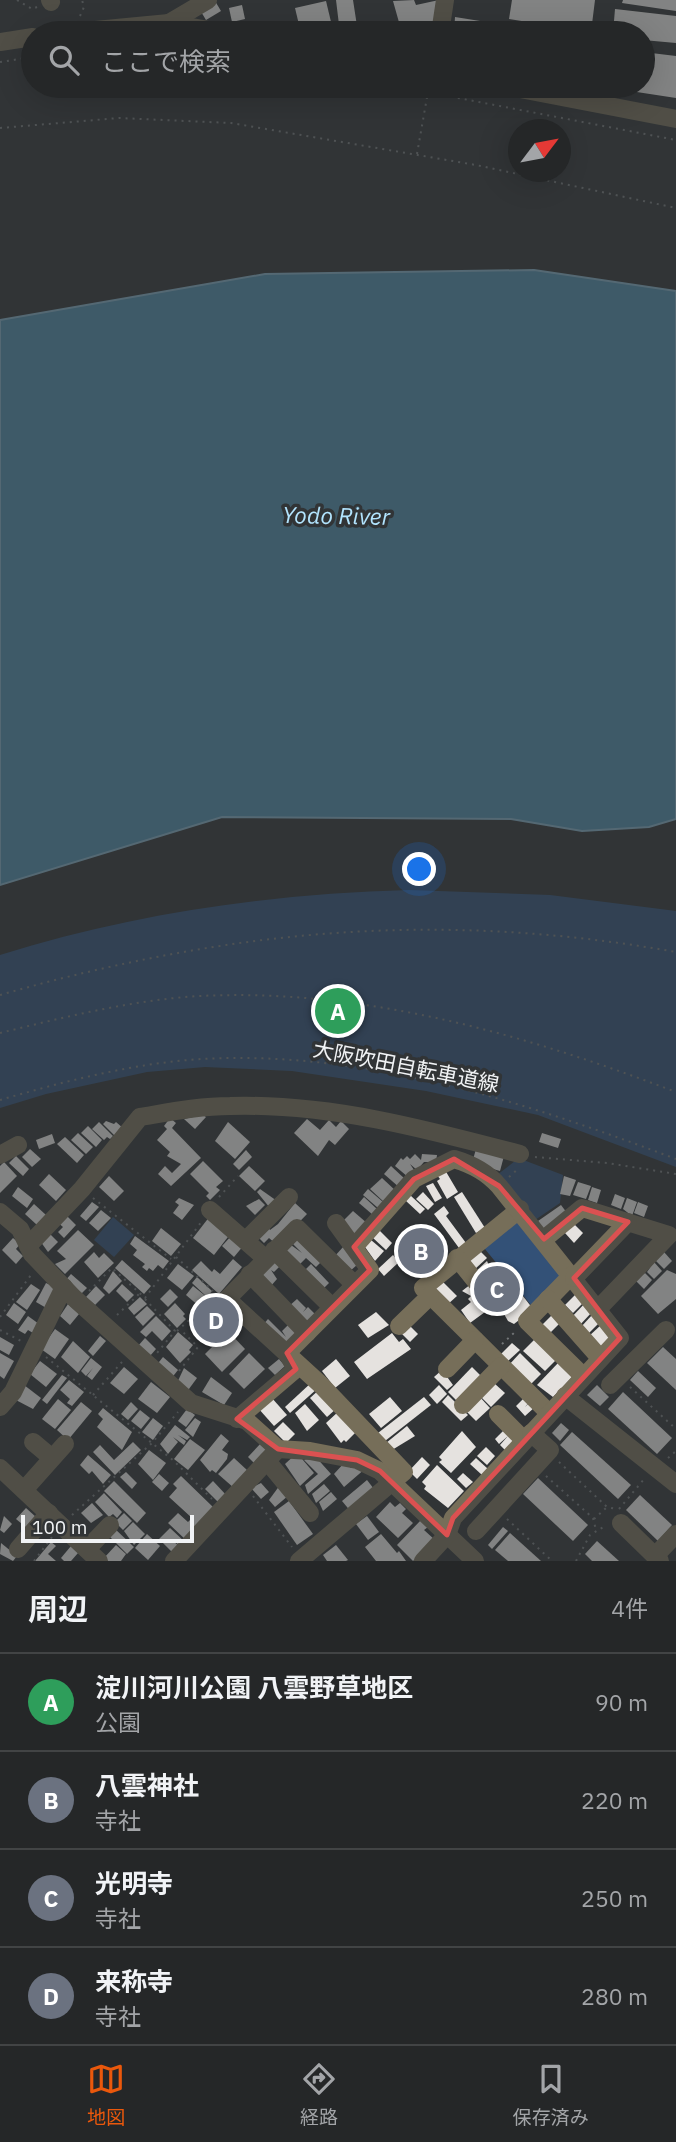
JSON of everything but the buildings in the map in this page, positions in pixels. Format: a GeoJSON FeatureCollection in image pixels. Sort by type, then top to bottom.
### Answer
{"type":"FeatureCollection","features":[{"type":"Feature","properties":{"kind":"street"},"geometry":{"type":"LineString","coordinates":[[172,21],[208,0]]}},
{"type":"Feature","properties":{"kind":"street"},"geometry":{"type":"LineString","coordinates":[[442,21],[445,0]]}},
{"type":"Feature","properties":{"kind":"street"},"geometry":{"type":"LineString","coordinates":[[0,42],[21,39]]}},
{"type":"Feature","properties":{"kind":"street"},"geometry":{"type":"LineString","coordinates":[[567,98],[676,119]]}},
{"type":"Feature","properties":{"kind":"street"},"geometry":{"type":"LineString","coordinates":[[28,1246],[82,1189],[140,1117],[205,1107],[283,1108],[368,1119],[520,1154]]}},
{"type":"Feature","properties":{"kind":"street"},"geometry":{"type":"LineString","coordinates":[[0,1155],[18,1145]]}},
{"type":"Feature","properties":{"kind":"street"},"geometry":{"type":"LineString","coordinates":[[354,1247],[414,1179],[454,1159],[489,1174],[544,1239],[620,1338],[453,1518],[447,1535],[423,1561]]}},
{"type":"Feature","properties":{"kind":"street"},"geometry":{"type":"LineString","coordinates":[[246,1240],[289,1197]]}},
{"type":"Feature","properties":{"kind":"street"},"geometry":{"type":"LineString","coordinates":[[544,1239],[582,1208],[669,1235],[598,1309]]}},
{"type":"Feature","properties":{"kind":"street"},"geometry":{"type":"LineString","coordinates":[[520,1209],[423,1288],[549,1413]]}},
{"type":"Feature","properties":{"kind":"street"},"geometry":{"type":"LineString","coordinates":[[210,1210],[246,1240],[269,1254],[332,1307]]}},
{"type":"Feature","properties":{"kind":"street"},"geometry":{"type":"LineString","coordinates":[[0,1212],[20,1229],[41,1264],[188,1400],[247,1421],[310,1513]]}},
{"type":"Feature","properties":{"kind":"street"},"geometry":{"type":"LineString","coordinates":[[583,1376],[527,1321],[628,1222]]}},
{"type":"Feature","properties":{"kind":"street"},"geometry":{"type":"LineString","coordinates":[[237,1419],[296,1369],[287,1353],[370,1270],[336,1223]]}},
{"type":"Feature","properties":{"kind":"street"},"geometry":{"type":"LineString","coordinates":[[300,1560],[404,1472],[320,1384],[228,1299],[297,1228],[354,1284]]}},
{"type":"Feature","properties":{"kind":"street"},"geometry":{"type":"LineString","coordinates":[[457,1258],[477,1283]]}},
{"type":"Feature","properties":{"kind":"street"},"geometry":{"type":"LineString","coordinates":[[250,1274],[307,1332]]}},
{"type":"Feature","properties":{"kind":"street"},"geometry":{"type":"LineString","coordinates":[[0,1407],[13,1392],[36,1349],[64,1287]]}},
{"type":"Feature","properties":{"kind":"street"},"geometry":{"type":"LineString","coordinates":[[399,1326],[430,1296]]}},
{"type":"Feature","properties":{"kind":"street"},"geometry":{"type":"LineString","coordinates":[[548,1299],[600,1358]]}},
{"type":"Feature","properties":{"kind":"street"},"geometry":{"type":"LineString","coordinates":[[614,1381],[666,1330]]}},
{"type":"Feature","properties":{"kind":"street"},"geometry":{"type":"LineString","coordinates":[[447,1369],[475,1340]]}},
{"type":"Feature","properties":{"kind":"street"},"geometry":{"type":"LineString","coordinates":[[615,1343],[633,1361]]}},
{"type":"Feature","properties":{"kind":"street"},"geometry":{"type":"LineString","coordinates":[[463,1405],[496,1360]]}},
{"type":"Feature","properties":{"kind":"street"},"geometry":{"type":"LineString","coordinates":[[565,1396],[676,1484]]}},
{"type":"Feature","properties":{"kind":"street"},"geometry":{"type":"LineString","coordinates":[[476,1531],[550,1450],[498,1414]]}},
{"type":"Feature","properties":{"kind":"street"},"geometry":{"type":"LineString","coordinates":[[33,1442],[52,1458]]}},
{"type":"Feature","properties":{"kind":"street"},"geometry":{"type":"LineString","coordinates":[[24,1490],[65,1444]]}},
{"type":"Feature","properties":{"kind":"street"},"geometry":{"type":"LineString","coordinates":[[174,1561],[272,1455],[310,1451],[357,1460],[392,1482],[475,1561]]}},
{"type":"Feature","properties":{"kind":"street"},"geometry":{"type":"LineString","coordinates":[[0,1468],[93,1555],[110,1525]]}},
{"type":"Feature","properties":{"kind":"street"},"geometry":{"type":"LineString","coordinates":[[620,1516],[658,1559],[676,1534]]}},
{"type":"Feature","properties":{"kind":"street"},"geometry":{"type":"LineString","coordinates":[[18,1549],[55,1519]]}},
{"type":"Feature","properties":{"kind":"path"},"geometry":{"type":"LineString","coordinates":[[17,0],[32,9],[50,1]]}},
{"type":"Feature","properties":{"kind":"path"},"geometry":{"type":"LineString","coordinates":[[0,62],[21,59]]}},
{"type":"Feature","properties":{"kind":"path"},"geometry":{"type":"LineString","coordinates":[[417,155],[427,98]]}},
{"type":"Feature","properties":{"kind":"path"},"geometry":{"type":"LineString","coordinates":[[463,98],[676,140]]}},
{"type":"Feature","properties":{"kind":"path"},"geometry":{"type":"LineString","coordinates":[[0,128],[119,118],[231,123],[611,192],[676,208]]}},
{"type":"Feature","properties":{"kind":"path"},"geometry":{"type":"LineString","coordinates":[[0,995],[142,959],[337,931],[489,930],[626,943],[676,952]]}},
{"type":"Feature","properties":{"kind":"path"},"geometry":{"type":"LineString","coordinates":[[0,1033],[77,1014],[196,996],[298,997],[345,1002],[476,1027],[595,1062],[676,1092]]}},
{"type":"Feature","properties":{"kind":"path","name":"大阪吹田自転車道線"},"geometry":{"type":"LineString","coordinates":[[0,1100],[68,1081],[177,1061],[226,1058],[296,1061],[416,1079],[512,1102],[676,1159]]}},
{"type":"Feature","properties":{"kind":"path"},"geometry":{"type":"LineString","coordinates":[[500,1186],[518,1170],[520,1154],[607,1163],[676,1174]]}},
{"type":"Feature","properties":{"kind":"path"},"geometry":{"type":"LineString","coordinates":[[145,1298],[238,1176]]}},
{"type":"Feature","properties":{"kind":"path"},"geometry":{"type":"LineString","coordinates":[[82,1189],[172,1260]]}},
{"type":"Feature","properties":{"kind":"path"},"geometry":{"type":"LineString","coordinates":[[148,1365],[175,1331],[218,1295],[175,1256]]}},
{"type":"Feature","properties":{"kind":"path"},"geometry":{"type":"LineString","coordinates":[[0,1317],[41,1264]]}},
{"type":"Feature","properties":{"kind":"path"},"geometry":{"type":"LineString","coordinates":[[78,1301],[111,1268],[145,1298],[175,1331]]}},
{"type":"Feature","properties":{"kind":"path"},"geometry":{"type":"LineString","coordinates":[[106,1326],[139,1293]]}},
{"type":"Feature","properties":{"kind":"path"},"geometry":{"type":"LineString","coordinates":[[496,1360],[527,1321]]}},
{"type":"Feature","properties":{"kind":"path"},"geometry":{"type":"LineString","coordinates":[[170,1384],[198,1347],[180,1329]]}},
{"type":"Feature","properties":{"kind":"path"},"geometry":{"type":"LineString","coordinates":[[0,1330],[36,1349],[152,1443],[222,1508]]}},
{"type":"Feature","properties":{"kind":"path"},"geometry":{"type":"LineString","coordinates":[[93,1395],[132,1351]]}},
{"type":"Feature","properties":{"kind":"path"},"geometry":{"type":"LineString","coordinates":[[614,1381],[676,1429]]}},
{"type":"Feature","properties":{"kind":"path"},"geometry":{"type":"LineString","coordinates":[[34,1561],[55,1519],[152,1443],[188,1400]]}},
{"type":"Feature","properties":{"kind":"path"},"geometry":{"type":"LineString","coordinates":[[548,1452],[620,1516]]}},
{"type":"Feature","properties":{"kind":"path"},"geometry":{"type":"LineString","coordinates":[[535,1466],[593,1520],[596,1530]]}},
{"type":"Feature","properties":{"kind":"path"},"geometry":{"type":"LineString","coordinates":[[243,1485],[268,1513],[300,1560]]}},
{"type":"Feature","properties":{"kind":"path"},"geometry":{"type":"LineString","coordinates":[[593,1520],[607,1507]]}},
{"type":"Feature","properties":{"kind":"path"},"geometry":{"type":"LineString","coordinates":[[496,1509],[552,1561]]}},
{"type":"Feature","properties":{"kind":"path"},"geometry":{"type":"LineString","coordinates":[[577,1557],[580,1561]]}},
{"type":"Feature","properties":{"kind":"highlighted area"},"geometry":{"type":"Polygon","coordinates":[[[454,1159],[499,1186],[544,1239],[582,1208],[628,1222],[574,1278],[620,1338],[453,1518],[447,1535],[380,1471],[357,1460],[278,1449],[237,1419],[296,1369],[287,1353],[370,1270],[354,1247],[414,1179],[454,1159]]]}},
{"type":"Feature","properties":{"kind":"shaded area"},"geometry":{"type":"Polygon","coordinates":[[[409,890],[550,895],[676,911],[676,1167],[538,1115],[426,1091],[292,1071],[205,1067],[147,1072],[46,1094],[0,1108],[0,955],[101,928],[202,908],[305,896],[409,890]]]}},
{"type":"Feature","properties":{"kind":"shaded area"},"geometry":{"type":"Polygon","coordinates":[[[515,1161],[526,1161],[563,1175],[560,1203],[535,1220],[497,1175],[515,1161]]]}},
{"type":"Feature","properties":{"kind":"shaded area"},"geometry":{"type":"Polygon","coordinates":[[[113,1217],[134,1235],[114,1257],[94,1240],[113,1217]]]}},
{"type":"Feature","properties":{"kind":"shaded area"},"geometry":{"type":"Polygon","coordinates":[[[515,1217],[567,1277],[535,1310],[480,1243],[515,1217]]]}},
{"type":"Feature","properties":{"kind":"water","name":"Yodo River"},"geometry":{"type":"Polygon","coordinates":[[[534,270],[676,291],[676,819],[649,827],[582,831],[511,819],[222,817],[0,885],[0,320],[265,274],[534,270]]]}},
{"type":"Feature","properties":{"kind":"place","name":"淀川河川公園 八雲野草地区"},"geometry":{"type":"Point","coordinates":[338,1011]}},
{"type":"Feature","properties":{"kind":"place","name":"八雲神社"},"geometry":{"type":"Point","coordinates":[421,1251]}},
{"type":"Feature","properties":{"kind":"place","name":"光明寺"},"geometry":{"type":"Point","coordinates":[497,1289]}},
{"type":"Feature","properties":{"kind":"place","name":"来称寺"},"geometry":{"type":"Point","coordinates":[216,1320]}}]}
